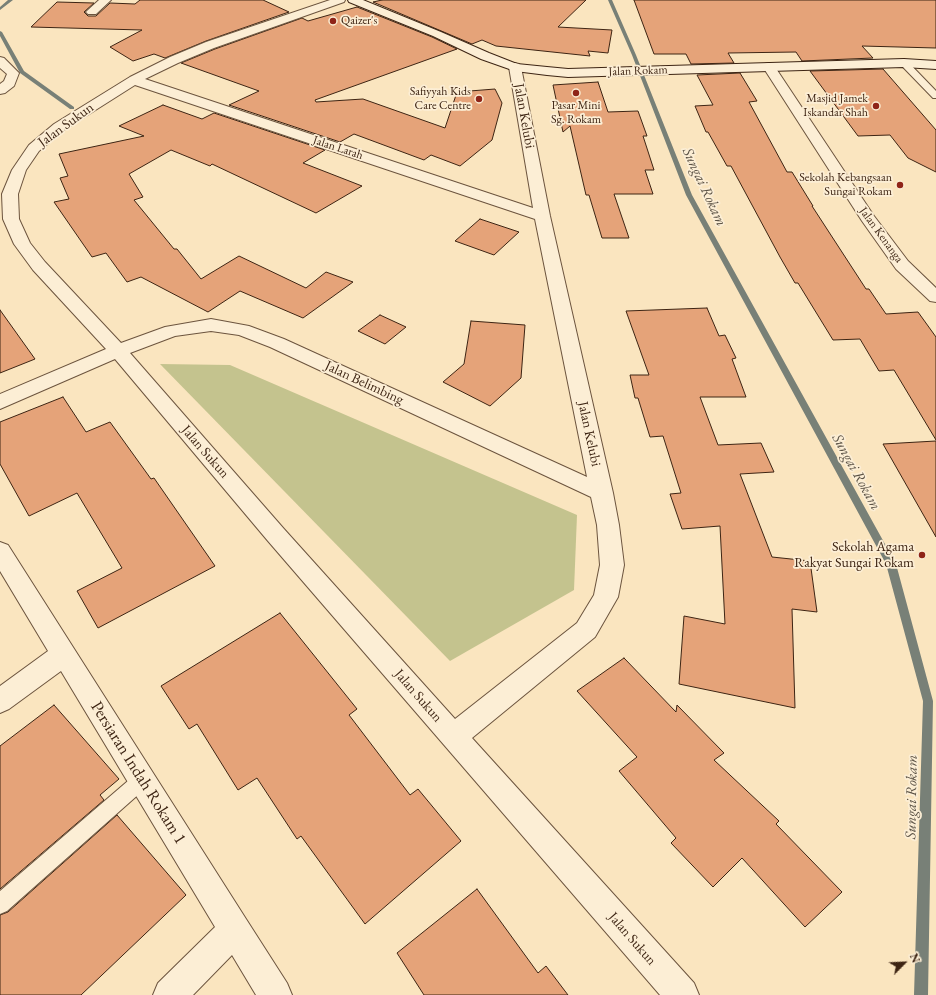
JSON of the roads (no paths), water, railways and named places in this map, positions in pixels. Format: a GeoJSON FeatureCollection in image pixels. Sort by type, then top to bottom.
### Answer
{"type":"FeatureCollection","features":[{"type":"Feature","properties":{"kind":"street"},"geometry":{"type":"LineString","coordinates":[[92,12],[106,0]]}},
{"type":"Feature","properties":{"kind":"street","name":"Jalan Sukun"},"geometry":{"type":"LineString","coordinates":[[340,0],[210,45],[174,60],[134,80],[59,127],[34,148],[19,170],[10,194],[11,219],[22,244],[39,266],[118,351],[276,535],[682,995]]}},
{"type":"Feature","properties":{"kind":"street","name":"Jalan Rokam"},"geometry":{"type":"LineString","coordinates":[[353,0],[437,34],[485,56],[515,67],[568,73],[904,64],[936,65]]}},
{"type":"Feature","properties":{"kind":"street"},"geometry":{"type":"LineString","coordinates":[[0,61],[13,72],[10,82],[0,90]]}},
{"type":"Feature","properties":{"kind":"street","name":"Jalan Kelubi"},"geometry":{"type":"LineString","coordinates":[[454,736],[586,630],[606,597],[612,565],[608,525],[602,493],[542,216],[515,67]]}},
{"type":"Feature","properties":{"kind":"street","name":"Jalan Kenanga"},"geometry":{"type":"LineString","coordinates":[[769,67],[868,218],[902,265],[936,297]]}},
{"type":"Feature","properties":{"kind":"street","name":"Jalan Larah"},"geometry":{"type":"LineString","coordinates":[[134,80],[542,216]]}},
{"type":"Feature","properties":{"kind":"street","name":"Jalan Belimbing"},"geometry":{"type":"LineString","coordinates":[[0,402],[118,351],[171,331],[211,325],[243,330],[277,343],[602,493]]}},
{"type":"Feature","properties":{"kind":"street","name":"Persiaran Indah Rokam 1"},"geometry":{"type":"LineString","coordinates":[[1,554],[275,995]]}},
{"type":"Feature","properties":{"kind":"street"},"geometry":{"type":"LineString","coordinates":[[0,701],[64,654]]}},
{"type":"Feature","properties":{"kind":"street"},"geometry":{"type":"LineString","coordinates":[[170,995],[235,930]]}},
{"type":"Feature","properties":{"kind":"lane"},"geometry":{"type":"LineString","coordinates":[[904,64],[936,96]]}},
{"type":"Feature","properties":{"kind":"lane"},"geometry":{"type":"LineString","coordinates":[[0,904],[142,780]]}},
{"type":"Feature","properties":{"kind":"waterway"},"geometry":{"type":"LineString","coordinates":[[0,9],[11,0]]}},
{"type":"Feature","properties":{"kind":"waterway","name":"Sungai Rokam"},"geometry":{"type":"LineString","coordinates":[[610,0],[634,55],[689,195],[891,564],[928,701],[921,995]]}},
{"type":"Feature","properties":{"kind":"waterway"},"geometry":{"type":"LineString","coordinates":[[0,32],[22,72],[72,108]]}},
{"type":"Feature","properties":{"kind":"place","name":"Qaizer's"},"geometry":{"type":"Point","coordinates":[333,21]}},
{"type":"Feature","properties":{"kind":"place","name":"Pasar Mini Sg. Rokam"},"geometry":{"type":"Point","coordinates":[576,93]}},
{"type":"Feature","properties":{"kind":"place","name":"Safiyyah Kids Care Centre"},"geometry":{"type":"Point","coordinates":[479,99]}},
{"type":"Feature","properties":{"kind":"place","name":"Masjid Jamek Iskandar Shah"},"geometry":{"type":"Point","coordinates":[876,106]}},
{"type":"Feature","properties":{"kind":"place","name":"Sekolah Kebangsaan Sungai Rokam"},"geometry":{"type":"Point","coordinates":[900,185]}},
{"type":"Feature","properties":{"kind":"place","name":"Sekolah Agama Rakyat Sungai Rokam"},"geometry":{"type":"Point","coordinates":[922,555]}}]}
